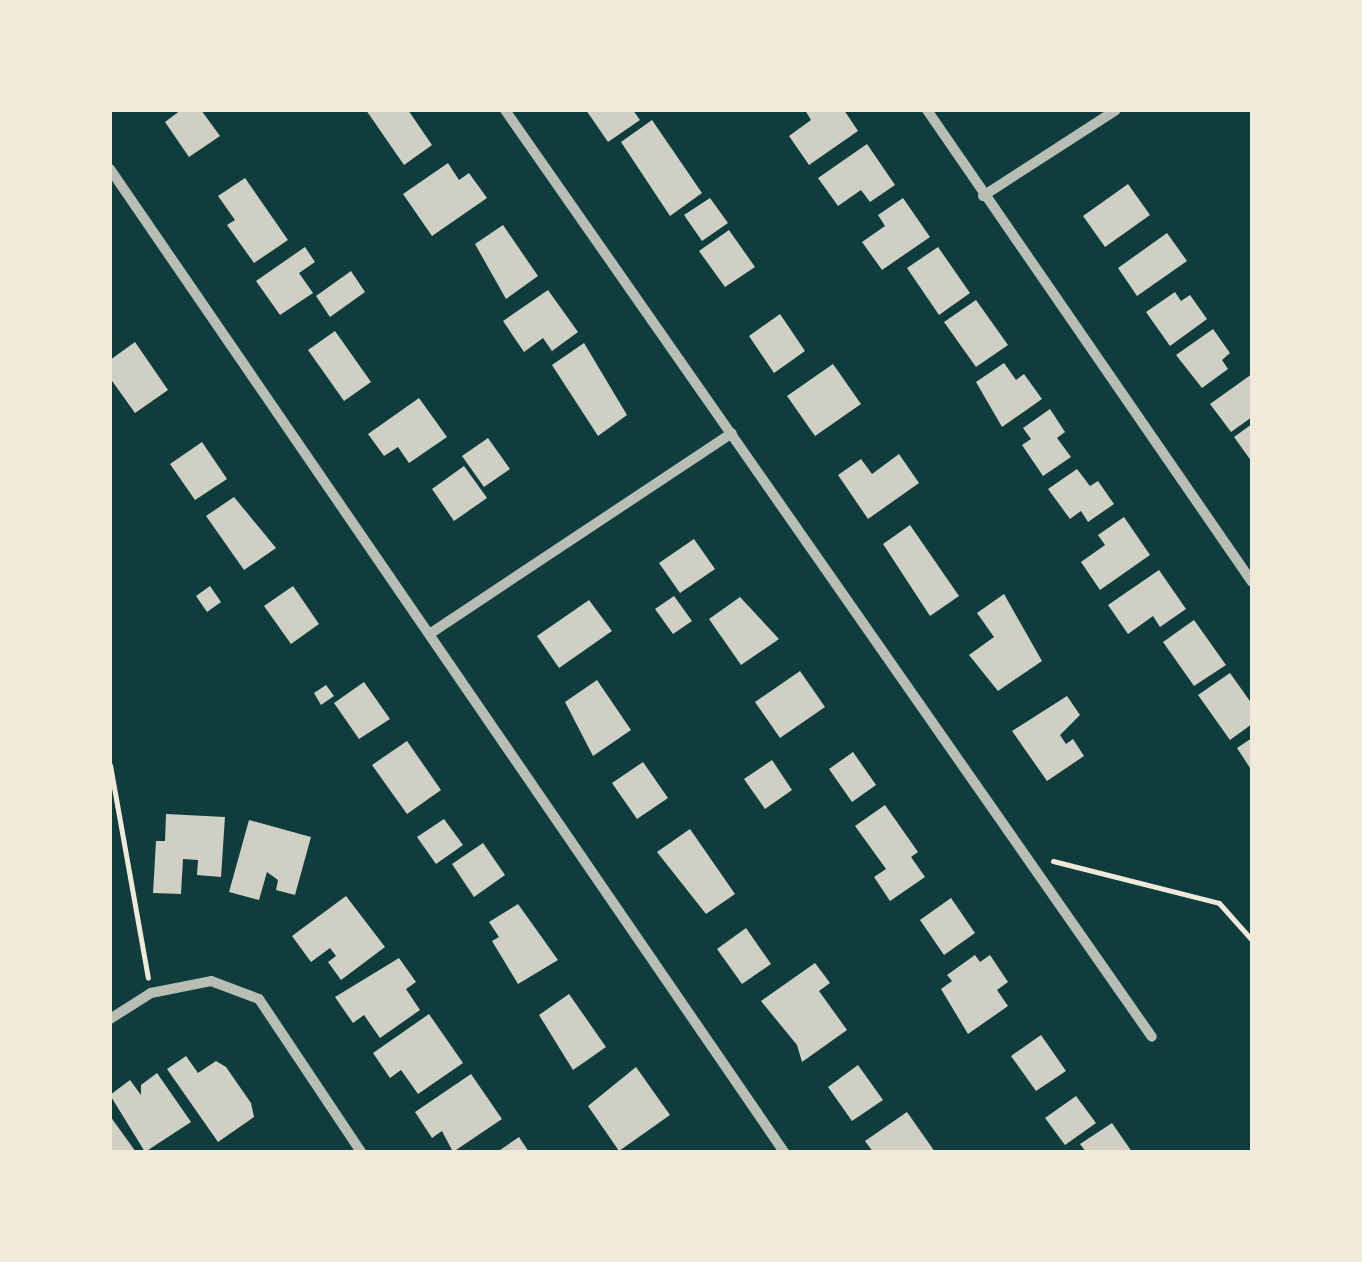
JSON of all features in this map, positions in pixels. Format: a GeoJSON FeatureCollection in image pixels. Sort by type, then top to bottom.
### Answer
{"type":"FeatureCollection","features":[{"type":"Feature","properties":{"kind":"street"},"geometry":{"type":"LineString","coordinates":[[505,110],[1152,1037]]}},
{"type":"Feature","properties":{"kind":"street"},"geometry":{"type":"LineString","coordinates":[[927,110],[1252,582]]}},
{"type":"Feature","properties":{"kind":"street"},"geometry":{"type":"LineString","coordinates":[[983,196],[1116,110]]}},
{"type":"Feature","properties":{"kind":"street"},"geometry":{"type":"LineString","coordinates":[[110,169],[784,1152]]}},
{"type":"Feature","properties":{"kind":"street"},"geometry":{"type":"LineString","coordinates":[[431,633],[732,433]]}},
{"type":"Feature","properties":{"kind":"street"},"geometry":{"type":"LineString","coordinates":[[110,1019],[151,993],[211,981],[259,999],[361,1152]]}},
{"type":"Feature","properties":{"kind":"path"},"geometry":{"type":"LineString","coordinates":[[110,765],[151,993]]}},
{"type":"Feature","properties":{"kind":"path"},"geometry":{"type":"LineString","coordinates":[[1022,854],[1219,903],[1252,940]]}},
{"type":"Feature","properties":{"kind":"building"},"geometry":{"type":"Polygon","coordinates":[[[181,110],[201,110],[220,136],[189,157],[165,122],[181,110]]]}},
{"type":"Feature","properties":{"kind":"building"},"geometry":{"type":"Polygon","coordinates":[[[366,110],[408,110],[432,145],[404,165],[366,110]]]}},
{"type":"Feature","properties":{"kind":"building"},"geometry":{"type":"Polygon","coordinates":[[[586,110],[633,110],[640,120],[608,142],[586,110]]]}},
{"type":"Feature","properties":{"kind":"building"},"geometry":{"type":"Polygon","coordinates":[[[805,110],[844,110],[858,131],[809,165],[789,136],[811,120],[805,110]]]}},
{"type":"Feature","properties":{"kind":"building"},"geometry":{"type":"Polygon","coordinates":[[[652,120],[702,193],[670,216],[621,142],[652,120]]]}},
{"type":"Feature","properties":{"kind":"building"},"geometry":{"type":"Polygon","coordinates":[[[867,144],[895,185],[870,202],[861,190],[838,206],[818,178],[867,144]]]}},
{"type":"Feature","properties":{"kind":"building"},"geometry":{"type":"Polygon","coordinates":[[[448,163],[459,180],[469,173],[487,198],[432,236],[403,194],[448,163]]]}},
{"type":"Feature","properties":{"kind":"building"},"geometry":{"type":"Polygon","coordinates":[[[245,178],[288,240],[254,263],[227,225],[235,220],[218,196],[245,178]]]}},
{"type":"Feature","properties":{"kind":"building"},"geometry":{"type":"Polygon","coordinates":[[[1128,184],[1150,215],[1105,247],[1083,216],[1128,184]]]}},
{"type":"Feature","properties":{"kind":"building"},"geometry":{"type":"Polygon","coordinates":[[[710,198],[728,223],[702,241],[684,215],[710,198]]]}},
{"type":"Feature","properties":{"kind":"building"},"geometry":{"type":"Polygon","coordinates":[[[903,198],[930,237],[882,270],[862,242],[885,226],[878,215],[903,198]]]}},
{"type":"Feature","properties":{"kind":"building"},"geometry":{"type":"Polygon","coordinates":[[[503,225],[538,276],[506,299],[475,244],[503,225]]]}},
{"type":"Feature","properties":{"kind":"building"},"geometry":{"type":"Polygon","coordinates":[[[729,230],[755,267],[725,287],[699,251],[729,230]]]}},
{"type":"Feature","properties":{"kind":"building"},"geometry":{"type":"Polygon","coordinates":[[[1167,233],[1187,261],[1137,296],[1118,268],[1167,233]]]}},
{"type":"Feature","properties":{"kind":"building"},"geometry":{"type":"Polygon","coordinates":[[[305,247],[315,262],[299,273],[313,293],[280,315],[256,281],[305,247]]]}},
{"type":"Feature","properties":{"kind":"building"},"geometry":{"type":"Polygon","coordinates":[[[938,247],[970,293],[939,315],[907,268],[938,247]]]}},
{"type":"Feature","properties":{"kind":"building"},"geometry":{"type":"Polygon","coordinates":[[[351,271],[365,292],[330,317],[316,296],[351,271]]]}},
{"type":"Feature","properties":{"kind":"building"},"geometry":{"type":"Polygon","coordinates":[[[548,290],[578,332],[552,351],[543,338],[524,352],[503,321],[548,290]]]}},
{"type":"Feature","properties":{"kind":"building"},"geometry":{"type":"Polygon","coordinates":[[[1175,292],[1181,301],[1190,295],[1207,319],[1170,346],[1146,312],[1175,292]]]}},
{"type":"Feature","properties":{"kind":"building"},"geometry":{"type":"Polygon","coordinates":[[[976,300],[1008,345],[976,367],[944,322],[976,300]]]}},
{"type":"Feature","properties":{"kind":"building"},"geometry":{"type":"Polygon","coordinates":[[[780,314],[805,351],[774,373],[749,336],[780,314]]]}},
{"type":"Feature","properties":{"kind":"building"},"geometry":{"type":"Polygon","coordinates":[[[1213,329],[1230,353],[1222,360],[1228,369],[1202,388],[1176,355],[1213,329]]]}},
{"type":"Feature","properties":{"kind":"building"},"geometry":{"type":"Polygon","coordinates":[[[335,331],[371,382],[344,401],[308,350],[335,331]]]}},
{"type":"Feature","properties":{"kind":"building"},"geometry":{"type":"Polygon","coordinates":[[[135,342],[168,390],[135,413],[110,378],[110,360],[135,342]]]}},
{"type":"Feature","properties":{"kind":"building"},"geometry":{"type":"Polygon","coordinates":[[[584,343],[627,415],[598,436],[552,365],[584,343]]]}},
{"type":"Feature","properties":{"kind":"building"},"geometry":{"type":"Polygon","coordinates":[[[1004,363],[1016,380],[1024,374],[1042,399],[1002,427],[976,382],[1004,363]]]}},
{"type":"Feature","properties":{"kind":"building"},"geometry":{"type":"Polygon","coordinates":[[[833,364],[861,404],[815,436],[787,396],[833,364]]]}},
{"type":"Feature","properties":{"kind":"building"},"geometry":{"type":"Polygon","coordinates":[[[1252,374],[1252,417],[1231,432],[1210,404],[1252,374]]]}},
{"type":"Feature","properties":{"kind":"building"},"geometry":{"type":"Polygon","coordinates":[[[419,398],[447,437],[409,463],[398,447],[384,456],[368,434],[419,398]]]}},
{"type":"Feature","properties":{"kind":"building"},"geometry":{"type":"Polygon","coordinates":[[[1050,409],[1065,432],[1057,438],[1071,457],[1043,476],[1022,445],[1031,439],[1023,428],[1050,409]]]}},
{"type":"Feature","properties":{"kind":"building"},"geometry":{"type":"Polygon","coordinates":[[[1252,424],[1252,462],[1234,437],[1252,424]]]}},
{"type":"Feature","properties":{"kind":"building"},"geometry":{"type":"Polygon","coordinates":[[[488,438],[510,469],[484,487],[462,456],[488,438]]]}},
{"type":"Feature","properties":{"kind":"building"},"geometry":{"type":"Polygon","coordinates":[[[202,442],[227,479],[195,500],[170,464],[202,442]]]}},
{"type":"Feature","properties":{"kind":"building"},"geometry":{"type":"Polygon","coordinates":[[[899,454],[919,483],[868,519],[838,475],[861,459],[872,474],[899,454]]]}},
{"type":"Feature","properties":{"kind":"building"},"geometry":{"type":"Polygon","coordinates":[[[464,466],[487,498],[454,521],[432,489],[464,466]]]}},
{"type":"Feature","properties":{"kind":"building"},"geometry":{"type":"Polygon","coordinates":[[[1077,469],[1090,486],[1098,481],[1114,504],[1088,522],[1081,511],[1070,519],[1048,489],[1077,469]]]}},
{"type":"Feature","properties":{"kind":"building"},"geometry":{"type":"Polygon","coordinates":[[[234,497],[276,548],[244,570],[206,516],[234,497]]]}},
{"type":"Feature","properties":{"kind":"building"},"geometry":{"type":"Polygon","coordinates":[[[1124,517],[1150,555],[1100,590],[1081,562],[1105,545],[1098,535],[1124,517]]]}},
{"type":"Feature","properties":{"kind":"building"},"geometry":{"type":"Polygon","coordinates":[[[910,525],[959,596],[930,616],[883,544],[910,525]]]}},
{"type":"Feature","properties":{"kind":"building"},"geometry":{"type":"Polygon","coordinates":[[[694,539],[715,569],[680,593],[659,563],[694,539]]]}},
{"type":"Feature","properties":{"kind":"building"},"geometry":{"type":"Polygon","coordinates":[[[1159,570],[1186,609],[1160,627],[1153,616],[1128,634],[1108,605],[1159,570]]]}},
{"type":"Feature","properties":{"kind":"building"},"geometry":{"type":"Polygon","coordinates":[[[210,586],[221,602],[207,612],[196,596],[210,586]]]}},
{"type":"Feature","properties":{"kind":"building"},"geometry":{"type":"Polygon","coordinates":[[[293,586],[319,624],[291,644],[264,606],[293,586]]]}},
{"type":"Feature","properties":{"kind":"building"},"geometry":{"type":"Polygon","coordinates":[[[1004,594],[1042,661],[998,691],[969,655],[994,637],[977,613],[1004,594]]]}},
{"type":"Feature","properties":{"kind":"building"},"geometry":{"type":"Polygon","coordinates":[[[674,596],[692,621],[673,634],[655,609],[674,596]]]}},
{"type":"Feature","properties":{"kind":"building"},"geometry":{"type":"Polygon","coordinates":[[[740,597],[779,639],[741,665],[709,619],[740,597]]]}},
{"type":"Feature","properties":{"kind":"building"},"geometry":{"type":"Polygon","coordinates":[[[589,600],[612,631],[559,668],[537,636],[589,600]]]}},
{"type":"Feature","properties":{"kind":"building"},"geometry":{"type":"Polygon","coordinates":[[[1194,620],[1226,665],[1194,686],[1163,642],[1194,620]]]}},
{"type":"Feature","properties":{"kind":"building"},"geometry":{"type":"Polygon","coordinates":[[[800,671],[825,707],[780,738],[755,702],[800,671]]]}},
{"type":"Feature","properties":{"kind":"building"},"geometry":{"type":"Polygon","coordinates":[[[1230,673],[1252,704],[1252,724],[1230,740],[1198,695],[1230,673]]]}},
{"type":"Feature","properties":{"kind":"building"},"geometry":{"type":"Polygon","coordinates":[[[597,680],[631,730],[593,756],[565,702],[597,680]]]}},
{"type":"Feature","properties":{"kind":"building"},"geometry":{"type":"Polygon","coordinates":[[[364,682],[390,719],[359,739],[334,703],[364,682]]]}},
{"type":"Feature","properties":{"kind":"building"},"geometry":{"type":"Polygon","coordinates":[[[326,685],[334,696],[321,705],[314,693],[326,685]]]}},
{"type":"Feature","properties":{"kind":"building"},"geometry":{"type":"Polygon","coordinates":[[[1067,696],[1080,715],[1060,735],[1066,744],[1073,739],[1084,756],[1047,781],[1012,731],[1067,696]]]}},
{"type":"Feature","properties":{"kind":"building"},"geometry":{"type":"Polygon","coordinates":[[[1252,738],[1252,771],[1237,748],[1252,738]]]}},
{"type":"Feature","properties":{"kind":"building"},"geometry":{"type":"Polygon","coordinates":[[[407,741],[441,790],[407,814],[372,765],[407,741]]]}},
{"type":"Feature","properties":{"kind":"building"},"geometry":{"type":"Polygon","coordinates":[[[853,752],[876,785],[852,802],[829,769],[853,752]]]}},
{"type":"Feature","properties":{"kind":"building"},"geometry":{"type":"Polygon","coordinates":[[[772,760],[792,790],[765,809],[744,779],[772,760]]]}},
{"type":"Feature","properties":{"kind":"building"},"geometry":{"type":"Polygon","coordinates":[[[643,762],[668,798],[637,819],[612,783],[643,762]]]}},
{"type":"Feature","properties":{"kind":"building"},"geometry":{"type":"Polygon","coordinates":[[[885,805],[918,852],[911,857],[925,877],[890,901],[874,877],[886,869],[855,826],[885,805]]]}},
{"type":"Feature","properties":{"kind":"building"},"geometry":{"type":"Polygon","coordinates":[[[166,814],[225,817],[221,877],[197,875],[198,860],[183,859],[181,894],[153,893],[156,841],[165,841],[166,814]]]}},
{"type":"Feature","properties":{"kind":"building"},"geometry":{"type":"Polygon","coordinates":[[[444,819],[463,845],[436,864],[417,837],[444,819]]]}},
{"type":"Feature","properties":{"kind":"building"},"geometry":{"type":"Polygon","coordinates":[[[249,820],[311,837],[295,895],[276,890],[278,880],[267,872],[259,900],[229,892],[249,820]]]}},
{"type":"Feature","properties":{"kind":"building"},"geometry":{"type":"Polygon","coordinates":[[[690,829],[735,894],[706,914],[657,852],[690,829]]]}},
{"type":"Feature","properties":{"kind":"building"},"geometry":{"type":"Polygon","coordinates":[[[483,843],[505,875],[474,897],[452,864],[483,843]]]}},
{"type":"Feature","properties":{"kind":"building"},"geometry":{"type":"Polygon","coordinates":[[[346,896],[385,947],[341,980],[328,962],[336,956],[330,948],[311,962],[292,936],[346,896]]]}},
{"type":"Feature","properties":{"kind":"building"},"geometry":{"type":"Polygon","coordinates":[[[951,898],[975,933],[944,955],[920,920],[951,898]]]}},
{"type":"Feature","properties":{"kind":"building"},"geometry":{"type":"Polygon","coordinates":[[[518,904],[558,960],[518,984],[492,941],[499,937],[489,922],[518,904]]]}},
{"type":"Feature","properties":{"kind":"building"},"geometry":{"type":"Polygon","coordinates":[[[746,928],[771,964],[742,984],[717,949],[746,928]]]}},
{"type":"Feature","properties":{"kind":"building"},"geometry":{"type":"Polygon","coordinates":[[[975,955],[980,962],[990,955],[1008,982],[997,990],[1008,1006],[968,1034],[941,989],[952,981],[947,975],[975,955]]]}},
{"type":"Feature","properties":{"kind":"building"},"geometry":{"type":"Polygon","coordinates":[[[399,958],[416,982],[406,989],[420,1010],[380,1038],[364,1015],[353,1023],[335,997],[399,958]]]}},
{"type":"Feature","properties":{"kind":"building"},"geometry":{"type":"Polygon","coordinates":[[[815,963],[830,983],[819,991],[847,1030],[802,1062],[797,1045],[761,1001],[815,963]]]}},
{"type":"Feature","properties":{"kind":"building"},"geometry":{"type":"Polygon","coordinates":[[[569,994],[606,1047],[573,1070],[539,1015],[569,994]]]}},
{"type":"Feature","properties":{"kind":"building"},"geometry":{"type":"Polygon","coordinates":[[[429,1014],[463,1063],[418,1094],[401,1070],[390,1078],[373,1053],[429,1014]]]}},
{"type":"Feature","properties":{"kind":"building"},"geometry":{"type":"Polygon","coordinates":[[[1041,1035],[1066,1071],[1036,1091],[1011,1056],[1041,1035]]]}},
{"type":"Feature","properties":{"kind":"building"},"geometry":{"type":"Polygon","coordinates":[[[186,1056],[198,1073],[216,1061],[226,1067],[251,1103],[254,1117],[218,1142],[167,1069],[186,1056]]]}},
{"type":"Feature","properties":{"kind":"building"},"geometry":{"type":"Polygon","coordinates":[[[858,1065],[883,1100],[852,1121],[828,1087],[858,1065]]]}},
{"type":"Feature","properties":{"kind":"building"},"geometry":{"type":"Polygon","coordinates":[[[636,1067],[670,1115],[619,1151],[588,1106],[636,1067]]]}},
{"type":"Feature","properties":{"kind":"building"},"geometry":{"type":"Polygon","coordinates":[[[157,1073],[191,1122],[145,1152],[110,1095],[130,1080],[141,1095],[141,1085],[157,1073]]]}},
{"type":"Feature","properties":{"kind":"building"},"geometry":{"type":"Polygon","coordinates":[[[471,1074],[502,1119],[453,1152],[442,1131],[432,1138],[415,1112],[471,1074]]]}},
{"type":"Feature","properties":{"kind":"building"},"geometry":{"type":"Polygon","coordinates":[[[1076,1096],[1096,1123],[1065,1145],[1045,1118],[1076,1096]]]}},
{"type":"Feature","properties":{"kind":"building"},"geometry":{"type":"Polygon","coordinates":[[[907,1112],[935,1152],[873,1152],[865,1141],[907,1112]]]}},
{"type":"Feature","properties":{"kind":"building"},"geometry":{"type":"Polygon","coordinates":[[[110,1116],[136,1152],[110,1152],[110,1116]]]}},
{"type":"Feature","properties":{"kind":"building"},"geometry":{"type":"Polygon","coordinates":[[[1112,1123],[1132,1152],[1086,1152],[1080,1144],[1112,1123]]]}},
{"type":"Feature","properties":{"kind":"building"},"geometry":{"type":"Polygon","coordinates":[[[519,1137],[529,1152],[497,1152],[519,1137]]]}}]}
